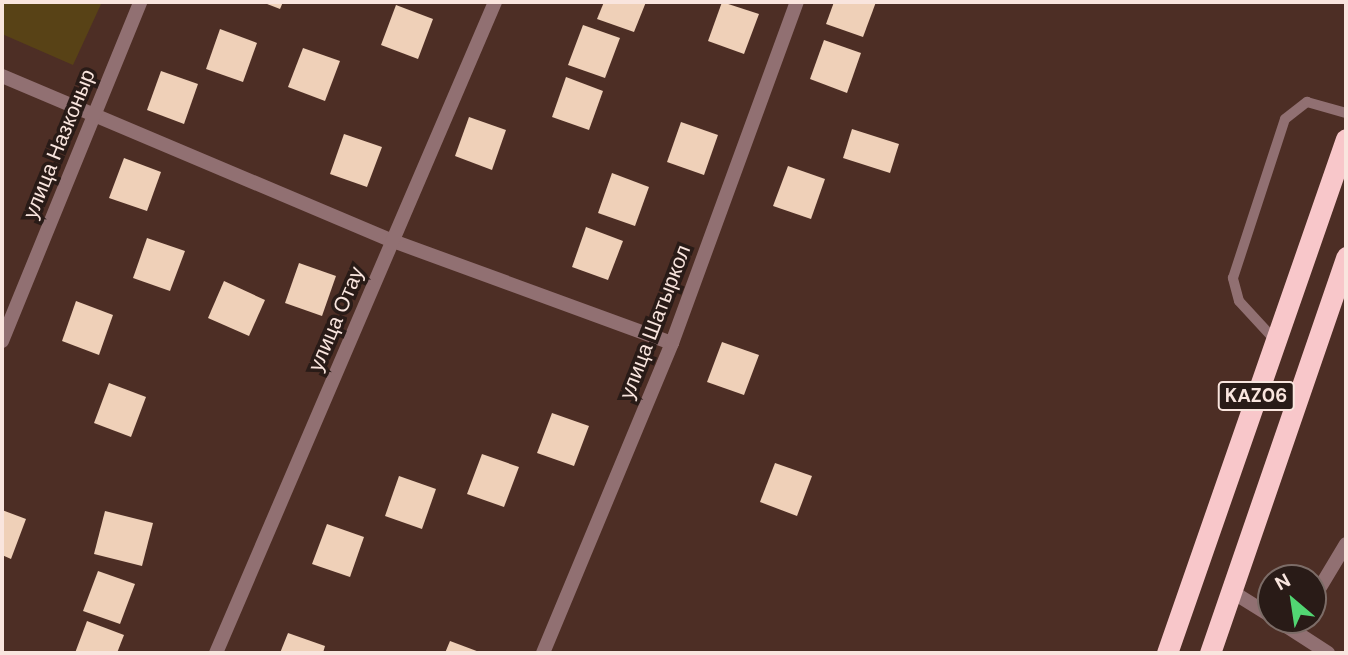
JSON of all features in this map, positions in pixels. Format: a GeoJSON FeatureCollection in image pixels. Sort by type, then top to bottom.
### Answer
{"type":"FeatureCollection","features":[{"type":"Feature","properties":{"kind":"highway","name":"KАZ06"},"geometry":{"type":"LineString","coordinates":[[1167,653],[1346,139]]}},
{"type":"Feature","properties":{"kind":"highway","name":"KАZ06"},"geometry":{"type":"LineString","coordinates":[[1210,653],[1346,257]]}},
{"type":"Feature","properties":{"kind":"street","name":"улица Назконыр"},"geometry":{"type":"LineString","coordinates":[[2,341],[140,2]]}},
{"type":"Feature","properties":{"kind":"street","name":"улица Отау"},"geometry":{"type":"LineString","coordinates":[[216,653],[495,2]]}},
{"type":"Feature","properties":{"kind":"street","name":"улица Шатыркол"},"geometry":{"type":"LineString","coordinates":[[543,653],[671,344],[797,2]]}},
{"type":"Feature","properties":{"kind":"street"},"geometry":{"type":"LineString","coordinates":[[2,76],[93,117],[393,241],[671,344]]}},
{"type":"Feature","properties":{"kind":"street"},"geometry":{"type":"LineString","coordinates":[[1327,576],[1346,544]]}},
{"type":"Feature","properties":{"kind":"street"},"geometry":{"type":"LineString","coordinates":[[1231,591],[1257,607]]}},
{"type":"Feature","properties":{"kind":"street"},"geometry":{"type":"LineString","coordinates":[[1307,634],[1328,653]]}},
{"type":"Feature","properties":{"kind":"lane"},"geometry":{"type":"LineString","coordinates":[[1275,340],[1239,301],[1233,278],[1285,119],[1307,102],[1346,113]]}},
{"type":"Feature","properties":{"kind":"shaded area"},"geometry":{"type":"Polygon","coordinates":[[[2,2],[102,2],[73,65],[2,34],[2,2]]]}},
{"type":"Feature","properties":{"kind":"building"},"geometry":{"type":"Polygon","coordinates":[[[262,2],[283,2],[280,9],[262,2]]]}},
{"type":"Feature","properties":{"kind":"building"},"geometry":{"type":"Polygon","coordinates":[[[604,2],[646,2],[634,32],[597,19],[604,2]]]}},
{"type":"Feature","properties":{"kind":"building"},"geometry":{"type":"Polygon","coordinates":[[[722,2],[759,14],[744,54],[708,41],[722,2]]]}},
{"type":"Feature","properties":{"kind":"building"},"geometry":{"type":"Polygon","coordinates":[[[834,2],[876,2],[863,37],[826,24],[834,2]]]}},
{"type":"Feature","properties":{"kind":"building"},"geometry":{"type":"Polygon","coordinates":[[[396,5],[433,19],[418,59],[381,45],[396,5]]]}},
{"type":"Feature","properties":{"kind":"building"},"geometry":{"type":"Polygon","coordinates":[[[583,25],[620,38],[605,78],[568,65],[583,25]]]}},
{"type":"Feature","properties":{"kind":"building"},"geometry":{"type":"Polygon","coordinates":[[[220,29],[257,43],[243,82],[206,69],[220,29]]]}},
{"type":"Feature","properties":{"kind":"building"},"geometry":{"type":"Polygon","coordinates":[[[824,40],[861,53],[847,93],[810,79],[824,40]]]}},
{"type":"Feature","properties":{"kind":"building"},"geometry":{"type":"Polygon","coordinates":[[[303,48],[340,61],[325,101],[288,87],[303,48]]]}},
{"type":"Feature","properties":{"kind":"building"},"geometry":{"type":"Polygon","coordinates":[[[161,71],[198,84],[184,124],[147,110],[161,71]]]}},
{"type":"Feature","properties":{"kind":"building"},"geometry":{"type":"Polygon","coordinates":[[[566,77],[603,91],[589,130],[552,117],[566,77]]]}},
{"type":"Feature","properties":{"kind":"building"},"geometry":{"type":"Polygon","coordinates":[[[469,117],[506,130],[492,170],[455,156],[469,117]]]}},
{"type":"Feature","properties":{"kind":"building"},"geometry":{"type":"Polygon","coordinates":[[[681,122],[718,135],[704,175],[667,162],[681,122]]]}},
{"type":"Feature","properties":{"kind":"building"},"geometry":{"type":"Polygon","coordinates":[[[852,129],[899,144],[890,173],[843,158],[852,129]]]}},
{"type":"Feature","properties":{"kind":"building"},"geometry":{"type":"Polygon","coordinates":[[[344,134],[382,147],[367,187],[330,174],[344,134]]]}},
{"type":"Feature","properties":{"kind":"building"},"geometry":{"type":"Polygon","coordinates":[[[124,158],[161,172],[147,211],[109,198],[124,158]]]}},
{"type":"Feature","properties":{"kind":"building"},"geometry":{"type":"Polygon","coordinates":[[[788,166],[825,179],[811,219],[773,206],[788,166]]]}},
{"type":"Feature","properties":{"kind":"building"},"geometry":{"type":"Polygon","coordinates":[[[612,173],[649,187],[635,226],[598,213],[612,173]]]}},
{"type":"Feature","properties":{"kind":"building"},"geometry":{"type":"Polygon","coordinates":[[[586,227],[623,241],[608,280],[572,267],[586,227]]]}},
{"type":"Feature","properties":{"kind":"building"},"geometry":{"type":"Polygon","coordinates":[[[147,238],[185,251],[170,291],[133,278],[147,238]]]}},
{"type":"Feature","properties":{"kind":"building"},"geometry":{"type":"Polygon","coordinates":[[[299,263],[336,276],[322,316],[285,303],[299,263]]]}},
{"type":"Feature","properties":{"kind":"building"},"geometry":{"type":"Polygon","coordinates":[[[224,281],[265,300],[249,336],[208,318],[224,281]]]}},
{"type":"Feature","properties":{"kind":"building"},"geometry":{"type":"Polygon","coordinates":[[[76,301],[113,315],[99,355],[62,341],[76,301]]]}},
{"type":"Feature","properties":{"kind":"building"},"geometry":{"type":"Polygon","coordinates":[[[722,342],[759,355],[744,395],[707,382],[722,342]]]}},
{"type":"Feature","properties":{"kind":"building"},"geometry":{"type":"Polygon","coordinates":[[[109,383],[146,397],[131,437],[94,423],[109,383]]]}},
{"type":"Feature","properties":{"kind":"building"},"geometry":{"type":"Polygon","coordinates":[[[552,413],[589,426],[574,466],[537,453],[552,413]]]}},
{"type":"Feature","properties":{"kind":"building"},"geometry":{"type":"Polygon","coordinates":[[[482,454],[519,467],[504,507],[467,494],[482,454]]]}},
{"type":"Feature","properties":{"kind":"building"},"geometry":{"type":"Polygon","coordinates":[[[775,463],[812,476],[797,516],[760,502],[775,463]]]}},
{"type":"Feature","properties":{"kind":"building"},"geometry":{"type":"Polygon","coordinates":[[[399,476],[436,489],[422,529],[385,516],[399,476]]]}},
{"type":"Feature","properties":{"kind":"building"},"geometry":{"type":"Polygon","coordinates":[[[2,510],[26,519],[11,559],[2,555],[2,510]]]}},
{"type":"Feature","properties":{"kind":"building"},"geometry":{"type":"Polygon","coordinates":[[[105,511],[153,523],[142,566],[94,554],[105,511]]]}},
{"type":"Feature","properties":{"kind":"building"},"geometry":{"type":"Polygon","coordinates":[[[327,524],[364,537],[350,577],[312,564],[327,524]]]}},
{"type":"Feature","properties":{"kind":"building"},"geometry":{"type":"Polygon","coordinates":[[[98,571],[135,584],[120,624],[83,611],[98,571]]]}},
{"type":"Feature","properties":{"kind":"building"},"geometry":{"type":"Polygon","coordinates":[[[87,621],[124,635],[117,653],[75,653],[87,621]]]}},
{"type":"Feature","properties":{"kind":"building"},"geometry":{"type":"Polygon","coordinates":[[[288,633],[325,646],[323,653],[280,653],[288,633]]]}},
{"type":"Feature","properties":{"kind":"building"},"geometry":{"type":"Polygon","coordinates":[[[450,641],[482,653],[445,653],[450,641]]]}}]}
